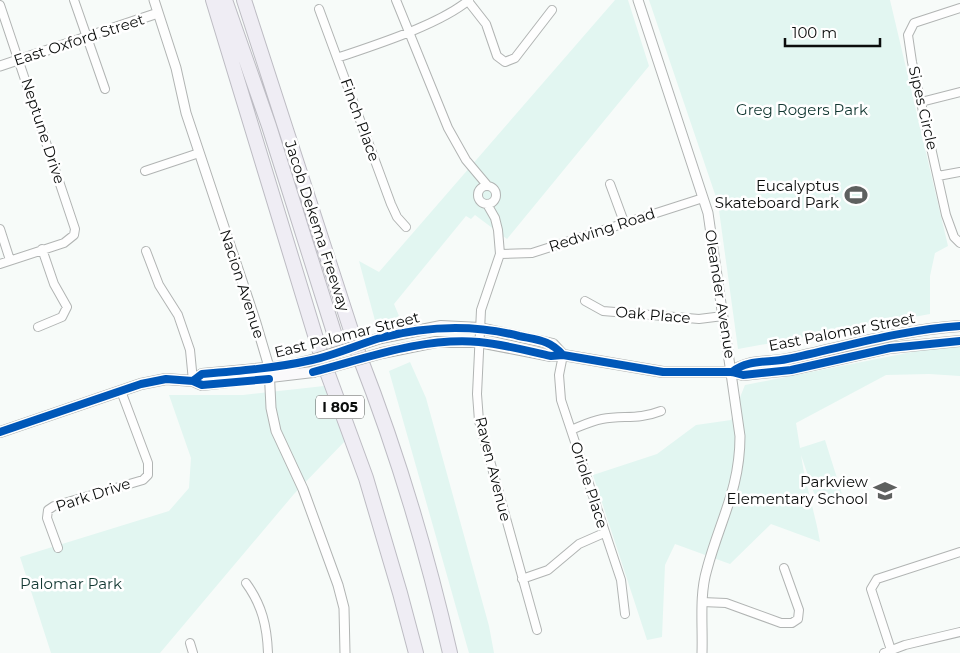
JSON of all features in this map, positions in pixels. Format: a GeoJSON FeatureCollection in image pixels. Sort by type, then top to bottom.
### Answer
{"type":"FeatureCollection","features":[{"type":"Feature","properties":{"kind":"highway","name":"I 805"},"geometry":{"type":"LineString","coordinates":[[213,0],[322,358],[366,478],[416,653]]}},
{"type":"Feature","properties":{"kind":"highway"},"geometry":{"type":"LineString","coordinates":[[225,0],[346,338],[345,353]]}},
{"type":"Feature","properties":{"kind":"highway"},"geometry":{"type":"LineString","coordinates":[[236,0],[317,259]]}},
{"type":"Feature","properties":{"kind":"highway","name":"Jacob Dekema Freeway"},"geometry":{"type":"LineString","coordinates":[[244,0],[359,355],[383,417],[435,586],[450,653]]}},
{"type":"Feature","properties":{"kind":"main road","name":"East Palomar Street"},"geometry":{"type":"LineString","coordinates":[[0,432],[122,391],[166,379],[193,381],[202,386],[313,372],[345,353],[380,338],[441,326],[480,328],[553,344],[563,354]]}},
{"type":"Feature","properties":{"kind":"main road","name":"East Palomar Street"},"geometry":{"type":"LineString","coordinates":[[732,372],[741,364],[785,360],[899,333],[956,326]]}},
{"type":"Feature","properties":{"kind":"main road"},"geometry":{"type":"LineString","coordinates":[[938,342],[941,334],[956,326]]}},
{"type":"Feature","properties":{"kind":"main road","name":"East Palomar Street"},"geometry":{"type":"LineString","coordinates":[[193,381],[202,374],[268,368],[345,353],[382,353],[436,342],[479,342],[551,356],[563,354],[663,372],[732,372],[743,376],[791,370],[890,348],[960,341]]}},
{"type":"Feature","properties":{"kind":"street"},"geometry":{"type":"LineString","coordinates":[[74,0],[105,89]]}},
{"type":"Feature","properties":{"kind":"street","name":"Nacion Avenue"},"geometry":{"type":"LineString","coordinates":[[154,0],[176,68],[180,92],[199,153],[256,323],[268,368],[271,408],[276,430],[303,489],[338,585],[345,615],[345,653]]}},
{"type":"Feature","properties":{"kind":"street"},"geometry":{"type":"LineString","coordinates":[[396,0],[448,128],[469,165],[479,190],[480,200],[487,204],[496,199],[496,190],[487,185],[469,165]]}},
{"type":"Feature","properties":{"kind":"street","name":"Oleander Avenue"},"geometry":{"type":"LineString","coordinates":[[638,0],[708,213],[740,436],[740,461],[736,482],[706,570],[702,602],[702,653]]}},
{"type":"Feature","properties":{"kind":"street"},"geometry":{"type":"LineString","coordinates":[[337,58],[408,31],[469,1],[486,24],[498,58],[505,62],[515,58],[552,10]]}},
{"type":"Feature","properties":{"kind":"street","name":"Neptune Drive"},"geometry":{"type":"LineString","coordinates":[[0,5],[20,60],[75,229],[70,240],[42,249]]}},
{"type":"Feature","properties":{"kind":"street","name":"Sipes Circle"},"geometry":{"type":"LineString","coordinates":[[958,242],[946,215],[908,36],[910,27],[914,23],[960,8]]}},
{"type":"Feature","properties":{"kind":"street","name":"Finch Place"},"geometry":{"type":"LineString","coordinates":[[319,9],[391,204],[397,217],[406,227]]}},
{"type":"Feature","properties":{"kind":"street","name":"East Oxford Street"},"geometry":{"type":"LineString","coordinates":[[0,66],[158,13]]}},
{"type":"Feature","properties":{"kind":"street"},"geometry":{"type":"LineString","coordinates":[[921,102],[960,92]]}},
{"type":"Feature","properties":{"kind":"street"},"geometry":{"type":"LineString","coordinates":[[146,171],[199,153]]}},
{"type":"Feature","properties":{"kind":"street"},"geometry":{"type":"LineString","coordinates":[[938,176],[960,172]]}},
{"type":"Feature","properties":{"kind":"street"},"geometry":{"type":"LineString","coordinates":[[610,184],[624,222]]}},
{"type":"Feature","properties":{"kind":"street"},"geometry":{"type":"LineString","coordinates":[[479,190],[487,185]]}},
{"type":"Feature","properties":{"kind":"street","name":"Redwing Road"},"geometry":{"type":"LineString","coordinates":[[500,254],[532,253],[703,198]]}},
{"type":"Feature","properties":{"kind":"street","name":"Raven Avenue"},"geometry":{"type":"LineString","coordinates":[[496,199],[495,218],[500,254],[480,310],[477,394],[479,421],[537,630]]}},
{"type":"Feature","properties":{"kind":"street","name":"Raven Avenue"},"geometry":{"type":"LineString","coordinates":[[487,204],[495,218]]}},
{"type":"Feature","properties":{"kind":"street"},"geometry":{"type":"LineString","coordinates":[[0,229],[10,260]]}},
{"type":"Feature","properties":{"kind":"street"},"geometry":{"type":"LineString","coordinates":[[0,264],[42,249],[54,284],[67,307],[62,317],[38,327]]}},
{"type":"Feature","properties":{"kind":"street"},"geometry":{"type":"LineString","coordinates":[[146,251],[159,284],[178,315],[190,350],[193,381]]}},
{"type":"Feature","properties":{"kind":"street","name":"Oak Place"},"geometry":{"type":"LineString","coordinates":[[585,301],[603,311],[699,319],[723,316]]}},
{"type":"Feature","properties":{"kind":"street","name":"Oriole Place"},"geometry":{"type":"LineString","coordinates":[[563,354],[559,387],[604,533],[621,580],[625,614]]}},
{"type":"Feature","properties":{"kind":"street","name":"Park Drive"},"geometry":{"type":"LineString","coordinates":[[58,548],[47,518],[48,510],[54,506],[142,480],[148,475],[148,463],[122,391]]}},
{"type":"Feature","properties":{"kind":"street"},"geometry":{"type":"LineString","coordinates":[[571,430],[601,419],[628,419],[649,416],[661,411]]}},
{"type":"Feature","properties":{"kind":"street"},"geometry":{"type":"LineString","coordinates":[[522,579],[548,570],[579,544],[604,533]]}},
{"type":"Feature","properties":{"kind":"street"},"geometry":{"type":"LineString","coordinates":[[960,552],[877,579],[871,589],[888,652],[905,645],[960,632]]}},
{"type":"Feature","properties":{"kind":"street"},"geometry":{"type":"LineString","coordinates":[[702,602],[726,603],[781,623],[792,623],[798,619],[798,610],[784,568]]}},
{"type":"Feature","properties":{"kind":"street"},"geometry":{"type":"LineString","coordinates":[[246,583],[261,606],[268,636],[268,653]]}},
{"type":"Feature","properties":{"kind":"street"},"geometry":{"type":"LineString","coordinates":[[190,643],[193,653]]}},
{"type":"Feature","properties":{"kind":"green space"},"geometry":{"type":"Polygon","coordinates":[[[615,0],[628,0],[649,66],[507,239],[475,215],[471,219],[466,216],[394,304],[399,316],[377,328],[359,261],[379,272],[615,0]]]}},
{"type":"Feature","properties":{"kind":"green space","name":"Greg Rogers Park"},"geometry":{"type":"Polygon","coordinates":[[[649,0],[890,0],[948,246],[935,253],[930,276],[930,314],[738,349],[718,203],[649,0]]]}},
{"type":"Feature","properties":{"kind":"green space"},"geometry":{"type":"Polygon","coordinates":[[[960,347],[960,376],[929,374],[886,375],[796,423],[800,448],[825,440],[842,494],[817,502],[801,455],[820,542],[771,524],[730,564],[675,544],[665,565],[662,637],[647,640],[593,475],[657,454],[696,425],[731,420],[745,385],[922,350],[960,347]]]}},
{"type":"Feature","properties":{"kind":"green space"},"geometry":{"type":"Polygon","coordinates":[[[410,362],[426,398],[489,626],[494,653],[469,653],[389,371],[410,362]]]}},
{"type":"Feature","properties":{"kind":"green space","name":"Palomar Park"},"geometry":{"type":"Polygon","coordinates":[[[324,386],[345,441],[294,494],[160,653],[51,653],[20,557],[169,511],[189,488],[191,458],[169,395],[243,395],[324,386]]]}},
{"type":"Feature","properties":{"kind":"cycle path"},"geometry":{"type":"LineString","coordinates":[[732,372],[751,363],[787,359],[916,331],[960,326]]}},
{"type":"Feature","properties":{"kind":"cycle path"},"geometry":{"type":"LineString","coordinates":[[193,381],[202,374],[298,363],[380,338],[432,329],[467,328],[501,332],[543,341],[553,346],[563,355]]}},
{"type":"Feature","properties":{"kind":"cycle path"},"geometry":{"type":"LineString","coordinates":[[313,372],[395,350],[458,341],[497,344],[551,356],[563,355],[663,372],[732,372],[743,375],[791,370],[890,348],[960,341]]}},
{"type":"Feature","properties":{"kind":"cycle path"},"geometry":{"type":"LineString","coordinates":[[0,432],[141,384],[166,379],[193,381],[202,385],[269,379]]}},
{"type":"Feature","properties":{"kind":"place","name":"Eucalyptus Skateboard Park"},"geometry":{"type":"Point","coordinates":[856,195]}},
{"type":"Feature","properties":{"kind":"place","name":"Parkview Elementary School"},"geometry":{"type":"Point","coordinates":[885,491]}}]}
